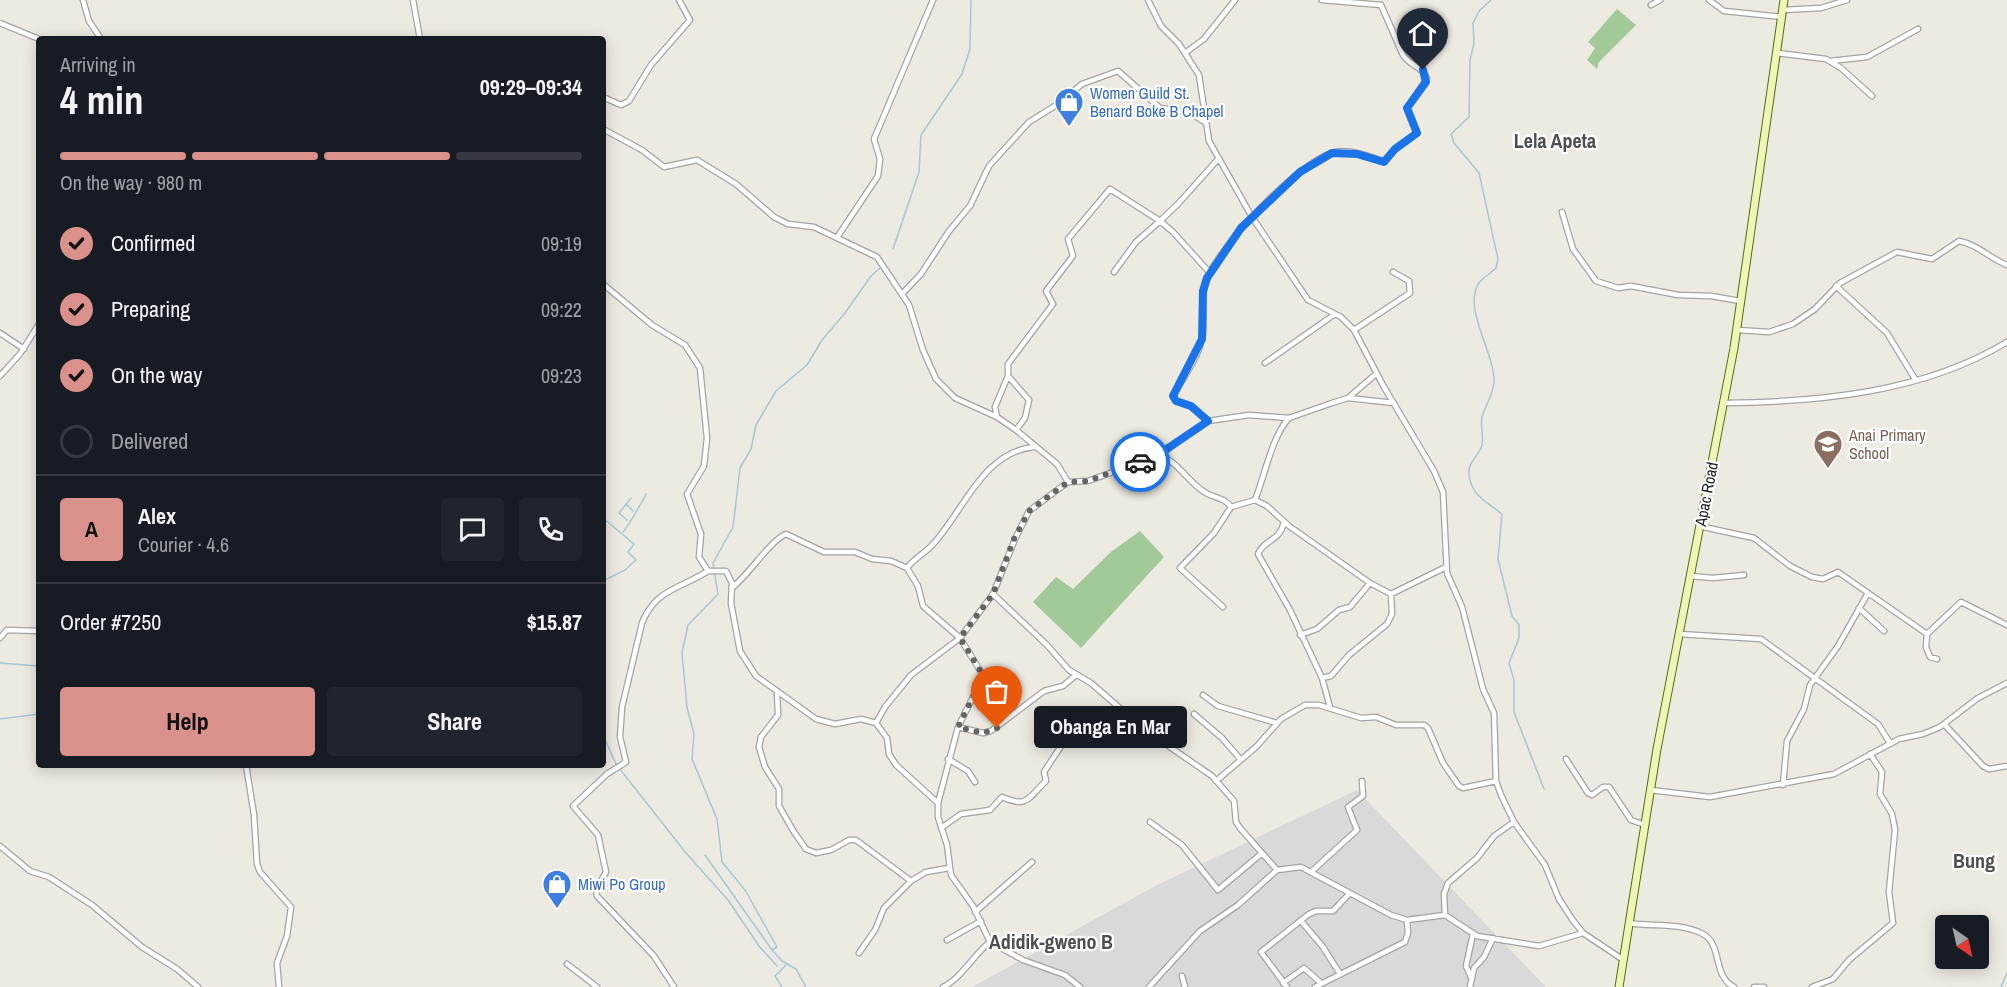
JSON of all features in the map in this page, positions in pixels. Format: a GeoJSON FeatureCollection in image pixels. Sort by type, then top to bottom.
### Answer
{"type":"FeatureCollection","features":[{"type":"Feature","properties":{"kind":"main road","name":"Apac Road"},"geometry":{"type":"LineString","coordinates":[[1619,987],[1650,790],[1737,330],[1784,0]]}},
{"type":"Feature","properties":{"kind":"street"},"geometry":{"type":"LineString","coordinates":[[83,0],[89,21],[99,36]]}},
{"type":"Feature","properties":{"kind":"street"},"geometry":{"type":"LineString","coordinates":[[413,0],[419,36]]}},
{"type":"Feature","properties":{"kind":"street"},"geometry":{"type":"LineString","coordinates":[[606,98],[621,105],[630,101],[635,88],[656,58],[690,20],[679,0]]}},
{"type":"Feature","properties":{"kind":"street"},"geometry":{"type":"LineString","coordinates":[[838,237],[878,176],[880,159],[874,139],[933,0]]}},
{"type":"Feature","properties":{"kind":"street"},"geometry":{"type":"LineString","coordinates":[[1148,0],[1161,26],[1177,41],[1199,75],[1209,141],[1252,217],[1300,292],[1319,308],[1335,314],[1354,330],[1434,471],[1443,492],[1446,567],[1449,581],[1462,607],[1482,689],[1494,713],[1496,781],[1514,822],[1545,865],[1559,899],[1583,933],[1622,959]]}},
{"type":"Feature","properties":{"kind":"street"},"geometry":{"type":"LineString","coordinates":[[1185,53],[1204,39],[1235,0]]}},
{"type":"Feature","properties":{"kind":"street"},"geometry":{"type":"LineString","coordinates":[[1208,421],[1191,406],[1176,401],[1173,396],[1202,339],[1203,291],[1210,273],[1236,233],[1300,172],[1323,158],[1345,152],[1384,162],[1395,149],[1417,133],[1407,108],[1427,78],[1423,70],[1408,62],[1403,55],[1382,3],[1322,0]]}},
{"type":"Feature","properties":{"kind":"street"},"geometry":{"type":"LineString","coordinates":[[1651,5],[1660,0]]}},
{"type":"Feature","properties":{"kind":"street"},"geometry":{"type":"LineString","coordinates":[[1709,0],[1728,12],[1782,14],[1821,8],[1847,0]]}},
{"type":"Feature","properties":{"kind":"street"},"geometry":{"type":"LineString","coordinates":[[0,23],[36,38]]}},
{"type":"Feature","properties":{"kind":"street"},"geometry":{"type":"LineString","coordinates":[[1777,53],[1830,61],[1867,57],[1918,29]]}},
{"type":"Feature","properties":{"kind":"street"},"geometry":{"type":"LineString","coordinates":[[1830,61],[1872,96]]}},
{"type":"Feature","properties":{"kind":"street"},"geometry":{"type":"LineString","coordinates":[[902,294],[921,274],[949,231],[970,206],[994,159],[1036,115],[1058,104],[1082,84],[1118,72],[1160,108],[1188,112],[1205,122]]}},
{"type":"Feature","properties":{"kind":"street"},"geometry":{"type":"LineString","coordinates":[[606,131],[642,150],[664,167],[694,160],[702,162],[743,190],[774,217],[788,224],[814,227],[877,257],[902,294],[936,378],[955,398],[997,417],[1016,430],[1057,464],[1068,482]]}},
{"type":"Feature","properties":{"kind":"street"},"geometry":{"type":"LineString","coordinates":[[1114,272],[1136,242],[1178,204],[1219,158]]}},
{"type":"Feature","properties":{"kind":"street"},"geometry":{"type":"LineString","coordinates":[[997,417],[997,401],[1008,376],[1008,364],[1053,304],[1046,291],[1073,256],[1068,239],[1110,189],[1160,221],[1210,273]]}},
{"type":"Feature","properties":{"kind":"street"},"geometry":{"type":"LineString","coordinates":[[1562,212],[1573,249],[1596,281],[1618,288],[1632,286],[1678,295],[1728,297],[1740,301]]}},
{"type":"Feature","properties":{"kind":"street"},"geometry":{"type":"LineString","coordinates":[[1737,330],[1769,332],[1793,324],[1815,309],[1836,286],[1897,252],[1932,259],[1958,241],[1973,244],[1993,259],[2007,265]]}},
{"type":"Feature","properties":{"kind":"street"},"geometry":{"type":"LineString","coordinates":[[1354,330],[1410,293],[1409,281],[1393,272]]}},
{"type":"Feature","properties":{"kind":"street"},"geometry":{"type":"LineString","coordinates":[[1836,286],[1887,333],[1915,379]]}},
{"type":"Feature","properties":{"kind":"street"},"geometry":{"type":"LineString","coordinates":[[606,287],[652,325],[685,345],[700,368],[707,438],[704,466],[687,494],[701,534],[699,556],[708,570]]}},
{"type":"Feature","properties":{"kind":"street"},"geometry":{"type":"LineString","coordinates":[[1265,363],[1335,314]]}},
{"type":"Feature","properties":{"kind":"street"},"geometry":{"type":"LineString","coordinates":[[0,376],[24,349],[36,329]]}},
{"type":"Feature","properties":{"kind":"street"},"geometry":{"type":"LineString","coordinates":[[0,333],[24,349]]}},
{"type":"Feature","properties":{"kind":"street"},"geometry":{"type":"LineString","coordinates":[[1723,403],[1803,402],[1915,379],[1952,368],[2007,342]]}},
{"type":"Feature","properties":{"kind":"street"},"geometry":{"type":"LineString","coordinates":[[876,723],[885,706],[911,675],[960,638],[993,594],[1014,539],[1029,511],[1068,482],[1078,483],[1096,478],[1157,455],[1208,421],[1249,415],[1289,418],[1348,398],[1377,374]]}},
{"type":"Feature","properties":{"kind":"street"},"geometry":{"type":"LineString","coordinates":[[1008,376],[1029,400],[1025,418],[1016,430]]}},
{"type":"Feature","properties":{"kind":"street"},"geometry":{"type":"LineString","coordinates":[[1348,398],[1394,403]]}},
{"type":"Feature","properties":{"kind":"street"},"geometry":{"type":"LineString","coordinates":[[1255,500],[1266,473],[1274,442],[1289,418]]}},
{"type":"Feature","properties":{"kind":"street"},"geometry":{"type":"LineString","coordinates":[[907,568],[934,543],[987,472],[1012,452],[1034,447]]}},
{"type":"Feature","properties":{"kind":"street"},"geometry":{"type":"LineString","coordinates":[[1157,455],[1179,467],[1186,478],[1208,494],[1226,500],[1231,507]]}},
{"type":"Feature","properties":{"kind":"street"},"geometry":{"type":"LineString","coordinates":[[1222,607],[1180,568],[1215,533],[1231,507],[1255,500],[1271,508],[1284,522],[1370,583],[1391,594]]}},
{"type":"Feature","properties":{"kind":"street"},"geometry":{"type":"LineString","coordinates":[[1284,522],[1279,536],[1258,554],[1290,610],[1322,678],[1329,707]]}},
{"type":"Feature","properties":{"kind":"street"},"geometry":{"type":"LineString","coordinates":[[1699,526],[1754,538],[1791,566],[1812,577],[1823,579],[1838,572],[1927,634]]}},
{"type":"Feature","properties":{"kind":"street"},"geometry":{"type":"LineString","coordinates":[[733,586],[753,569],[776,540],[786,534],[824,552],[855,552],[872,559],[891,561],[907,568],[918,586],[923,606],[960,638],[986,680],[975,693],[958,727],[938,803],[941,828],[955,882],[981,921],[990,942],[1023,960],[1065,975],[1080,987]]}},
{"type":"Feature","properties":{"kind":"street"},"geometry":{"type":"LineString","coordinates":[[1391,594],[1446,567]]}},
{"type":"Feature","properties":{"kind":"street"},"geometry":{"type":"LineString","coordinates":[[674,987],[654,956],[597,896],[596,890],[606,872],[598,836],[573,806],[607,774],[626,762],[620,737],[622,707],[642,622],[647,611],[668,591],[708,570],[726,571],[733,586],[731,603],[740,652],[756,676],[819,721],[836,724],[861,719],[876,723],[886,738],[889,753],[896,765],[938,803]]}},
{"type":"Feature","properties":{"kind":"street"},"geometry":{"type":"LineString","coordinates":[[1690,576],[1713,578],[1744,575]]}},
{"type":"Feature","properties":{"kind":"street"},"geometry":{"type":"LineString","coordinates":[[1300,635],[1321,627],[1339,610],[1350,607],[1370,583]]}},
{"type":"Feature","properties":{"kind":"street"},"geometry":{"type":"LineString","coordinates":[[1783,785],[1787,741],[1804,709],[1813,678],[1838,646],[1868,593]]}},
{"type":"Feature","properties":{"kind":"street"},"geometry":{"type":"LineString","coordinates":[[993,594],[1076,675],[1091,683],[1122,710],[1143,723],[1167,745],[1216,781],[1234,801],[1236,822],[1277,870],[1284,871],[1299,867],[1384,912],[1407,920],[1445,915],[1473,934],[1492,938],[1539,946],[1583,933]]}},
{"type":"Feature","properties":{"kind":"street"},"geometry":{"type":"LineString","coordinates":[[1322,678],[1331,676],[1349,655],[1387,624],[1392,614],[1391,594]]}},
{"type":"Feature","properties":{"kind":"street"},"geometry":{"type":"LineString","coordinates":[[1937,659],[1930,657],[1926,652],[1927,634],[1961,602],[2007,625]]}},
{"type":"Feature","properties":{"kind":"street"},"geometry":{"type":"LineString","coordinates":[[1858,608],[1884,631]]}},
{"type":"Feature","properties":{"kind":"street"},"geometry":{"type":"LineString","coordinates":[[0,638],[8,630],[36,631]]}},
{"type":"Feature","properties":{"kind":"street"},"geometry":{"type":"LineString","coordinates":[[1679,634],[1758,638],[1878,724],[1890,743]]}},
{"type":"Feature","properties":{"kind":"street"},"geometry":{"type":"LineString","coordinates":[[958,727],[983,733],[992,731],[1044,691],[1063,686],[1076,675]]}},
{"type":"Feature","properties":{"kind":"street"},"geometry":{"type":"LineString","coordinates":[[1650,790],[1710,797],[1783,785],[1841,772],[1890,743],[1923,734],[1944,724],[1978,698],[2007,682]]}},
{"type":"Feature","properties":{"kind":"street"},"geometry":{"type":"LineString","coordinates":[[777,690],[778,715],[761,737],[759,747],[765,766],[779,789],[779,806],[806,849],[816,853],[831,850],[849,840],[856,840],[911,881]]}},
{"type":"Feature","properties":{"kind":"street"},"geometry":{"type":"LineString","coordinates":[[1203,695],[1218,706],[1277,723]]}},
{"type":"Feature","properties":{"kind":"street"},"geometry":{"type":"LineString","coordinates":[[1216,781],[1262,741],[1289,712],[1305,705],[1329,707],[1361,718],[1376,717],[1396,725],[1424,725],[1428,728],[1447,771],[1459,786],[1496,781]]}},
{"type":"Feature","properties":{"kind":"street"},"geometry":{"type":"LineString","coordinates":[[1194,714],[1216,731],[1241,760]]}},
{"type":"Feature","properties":{"kind":"street"},"geometry":{"type":"LineString","coordinates":[[1944,724],[1983,766],[1989,768],[2007,766]]}},
{"type":"Feature","properties":{"kind":"street"},"geometry":{"type":"LineString","coordinates":[[941,828],[961,814],[990,810],[1002,797],[1017,803],[1024,802],[1046,781],[1044,772],[1069,734]]}},
{"type":"Feature","properties":{"kind":"street"},"geometry":{"type":"LineString","coordinates":[[1812,987],[1833,979],[1849,960],[1893,923],[1889,892],[1894,820],[1880,794],[1882,772],[1870,754]]}},
{"type":"Feature","properties":{"kind":"street"},"geometry":{"type":"LineString","coordinates":[[948,759],[968,771],[975,782]]}},
{"type":"Feature","properties":{"kind":"street"},"geometry":{"type":"LineString","coordinates":[[1566,759],[1587,793],[1592,795],[1603,787],[1609,787],[1631,820],[1644,825]]}},
{"type":"Feature","properties":{"kind":"street"},"geometry":{"type":"LineString","coordinates":[[246,768],[255,821],[257,864],[260,872],[291,907],[287,936],[277,963],[279,987]]}},
{"type":"Feature","properties":{"kind":"street"},"geometry":{"type":"LineString","coordinates":[[1311,872],[1357,830],[1348,807],[1363,796],[1362,781]]}},
{"type":"Feature","properties":{"kind":"street"},"geometry":{"type":"LineString","coordinates":[[1150,822],[1182,844],[1218,890],[1261,854]]}},
{"type":"Feature","properties":{"kind":"street"},"geometry":{"type":"LineString","coordinates":[[1445,915],[1443,894],[1448,883],[1477,858],[1494,836],[1514,822]]}},
{"type":"Feature","properties":{"kind":"street"},"geometry":{"type":"LineString","coordinates":[[0,846],[30,871],[49,877],[92,905],[142,947],[177,969],[198,987]]}},
{"type":"Feature","properties":{"kind":"street"},"geometry":{"type":"LineString","coordinates":[[975,912],[1032,862]]}},
{"type":"Feature","properties":{"kind":"street"},"geometry":{"type":"LineString","coordinates":[[859,953],[875,930],[884,908],[911,881],[919,875],[950,868]]}},
{"type":"Feature","properties":{"kind":"street"},"geometry":{"type":"LineString","coordinates":[[1149,987],[1200,931],[1238,905],[1277,870]]}},
{"type":"Feature","properties":{"kind":"street"},"geometry":{"type":"LineString","coordinates":[[1321,983],[1304,968],[1285,985],[1261,952],[1316,911],[1328,913],[1333,910],[1349,894]]}},
{"type":"Feature","properties":{"kind":"street"},"geometry":{"type":"LineString","coordinates":[[1315,987],[1405,942],[1408,933],[1407,920]]}},
{"type":"Feature","properties":{"kind":"street"},"geometry":{"type":"LineString","coordinates":[[947,940],[981,921]]}},
{"type":"Feature","properties":{"kind":"street"},"geometry":{"type":"LineString","coordinates":[[1300,921],[1323,947],[1340,974]]}},
{"type":"Feature","properties":{"kind":"street"},"geometry":{"type":"LineString","coordinates":[[1629,923],[1682,927],[1708,937],[1714,944],[1720,972],[1734,987]]}},
{"type":"Feature","properties":{"kind":"street"},"geometry":{"type":"LineString","coordinates":[[1471,977],[1466,966],[1473,934]]}},
{"type":"Feature","properties":{"kind":"street"},"geometry":{"type":"LineString","coordinates":[[1470,987],[1471,977],[1492,938]]}},
{"type":"Feature","properties":{"kind":"street"},"geometry":{"type":"LineString","coordinates":[[943,987],[952,982],[969,961],[990,942]]}},
{"type":"Feature","properties":{"kind":"street"},"geometry":{"type":"LineString","coordinates":[[567,964],[597,987]]}},
{"type":"Feature","properties":{"kind":"street"},"geometry":{"type":"LineString","coordinates":[[1182,976],[1185,987]]}},
{"type":"Feature","properties":{"kind":"street"},"geometry":{"type":"LineString","coordinates":[[952,982],[958,987]]}},
{"type":"Feature","properties":{"kind":"street"},"geometry":{"type":"LineString","coordinates":[[1754,987],[1764,987]]}},
{"type":"Feature","properties":{"kind":"shaded area"},"geometry":{"type":"Polygon","coordinates":[[[1357,790],[1546,987],[972,987],[1157,885],[1357,790]]]}},
{"type":"Feature","properties":{"kind":"green space"},"geometry":{"type":"Polygon","coordinates":[[[1617,9],[1636,25],[1599,62],[1597,69],[1587,60],[1595,48],[1588,42],[1617,9]]]}},
{"type":"Feature","properties":{"kind":"green space"},"geometry":{"type":"Polygon","coordinates":[[[1140,531],[1164,557],[1081,648],[1033,602],[1056,577],[1073,589],[1112,551],[1140,531]]]}},
{"type":"Feature","properties":{"kind":"waterway"},"geometry":{"type":"LineString","coordinates":[[893,249],[919,172],[921,135],[962,74],[970,49],[971,0]]}},
{"type":"Feature","properties":{"kind":"waterway"},"geometry":{"type":"LineString","coordinates":[[1491,0],[1479,11],[1473,23],[1474,43],[1470,60],[1469,117],[1451,134],[1454,143],[1479,173],[1498,259],[1496,268],[1480,281],[1475,293],[1474,305],[1490,358],[1494,382],[1482,417],[1482,445],[1470,465],[1469,473],[1472,487],[1476,492],[1485,502],[1502,514],[1498,559],[1512,616],[1519,625],[1519,638],[1509,663],[1514,680],[1514,712],[1544,789]]}},
{"type":"Feature","properties":{"kind":"waterway"},"geometry":{"type":"LineString","coordinates":[[772,950],[777,947],[745,890],[722,862],[717,819],[692,759],[694,734],[687,707],[682,653],[688,625],[718,594],[713,563],[733,527],[740,468],[751,449],[756,425],[776,391],[807,365],[822,340],[845,313],[871,276],[881,267]]}},
{"type":"Feature","properties":{"kind":"waterway"},"geometry":{"type":"LineString","coordinates":[[623,532],[646,494]]}},
{"type":"Feature","properties":{"kind":"waterway"},"geometry":{"type":"LineString","coordinates":[[627,520],[619,513],[631,498]]}},
{"type":"Feature","properties":{"kind":"waterway"},"geometry":{"type":"LineString","coordinates":[[626,504],[633,511]]}},
{"type":"Feature","properties":{"kind":"waterway"},"geometry":{"type":"LineString","coordinates":[[606,521],[634,544],[628,552],[636,560],[625,570],[606,580]]}},
{"type":"Feature","properties":{"kind":"waterway"},"geometry":{"type":"LineString","coordinates":[[0,663],[36,666]]}},
{"type":"Feature","properties":{"kind":"waterway"},"geometry":{"type":"LineString","coordinates":[[0,719],[36,714]]}},
{"type":"Feature","properties":{"kind":"waterway"},"geometry":{"type":"LineString","coordinates":[[606,742],[616,764]]}},
{"type":"Feature","properties":{"kind":"waterway"},"geometry":{"type":"LineString","coordinates":[[619,768],[686,853],[728,900],[759,946],[777,966]]}},
{"type":"Feature","properties":{"kind":"waterway"},"geometry":{"type":"LineString","coordinates":[[705,855],[772,950],[782,961],[796,969],[806,987]]}},
{"type":"Feature","properties":{"kind":"waterway"},"geometry":{"type":"LineString","coordinates":[[782,987],[775,976],[786,965]]}},
{"type":"Feature","properties":{"kind":"waterway"},"geometry":{"type":"LineString","coordinates":[[2001,987],[2007,973]]}},
{"type":"Feature","properties":{"kind":"way so far"},"geometry":{"type":"LineString","coordinates":[[997,728],[983,733],[958,727],[975,693],[986,680],[960,638],[993,594],[1014,539],[1026,515],[1068,482],[1088,481],[1140,462]]}},
{"type":"Feature","properties":{"kind":"place","name":"Women Guild St. Benard Boke B Chapel"},"geometry":{"type":"Point","coordinates":[1069,128]}},
{"type":"Feature","properties":{"kind":"place","name":"Anai Primary School"},"geometry":{"type":"Point","coordinates":[1828,470]}},
{"type":"Feature","properties":{"kind":"place","name":"Obanga En Mar"},"geometry":{"type":"Point","coordinates":[997,728]}},
{"type":"Feature","properties":{"kind":"place","name":"Miwi Po Group"},"geometry":{"type":"Point","coordinates":[557,910]}},
{"type":"Feature","properties":{"kind":"district","name":"Lela Apeta"},"geometry":{"type":"Point","coordinates":[1555,140]}},
{"type":"Feature","properties":{"kind":"district","name":"Bung"},"geometry":{"type":"Point","coordinates":[1974,860]}},
{"type":"Feature","properties":{"kind":"district","name":"Adidik-gweno B"},"geometry":{"type":"Point","coordinates":[1051,941]}},
{"type":"Feature","properties":{"kind":"route"},"geometry":{"type":"LineString","coordinates":[[1140,462],[1161,453],[1208,421],[1191,406],[1176,401],[1173,396],[1194,359],[1202,339],[1203,291],[1207,278],[1236,233],[1300,172],[1332,153],[1345,152],[1369,156],[1384,162],[1395,149],[1417,133],[1407,108],[1426,82],[1427,78],[1423,70]]}}]}
